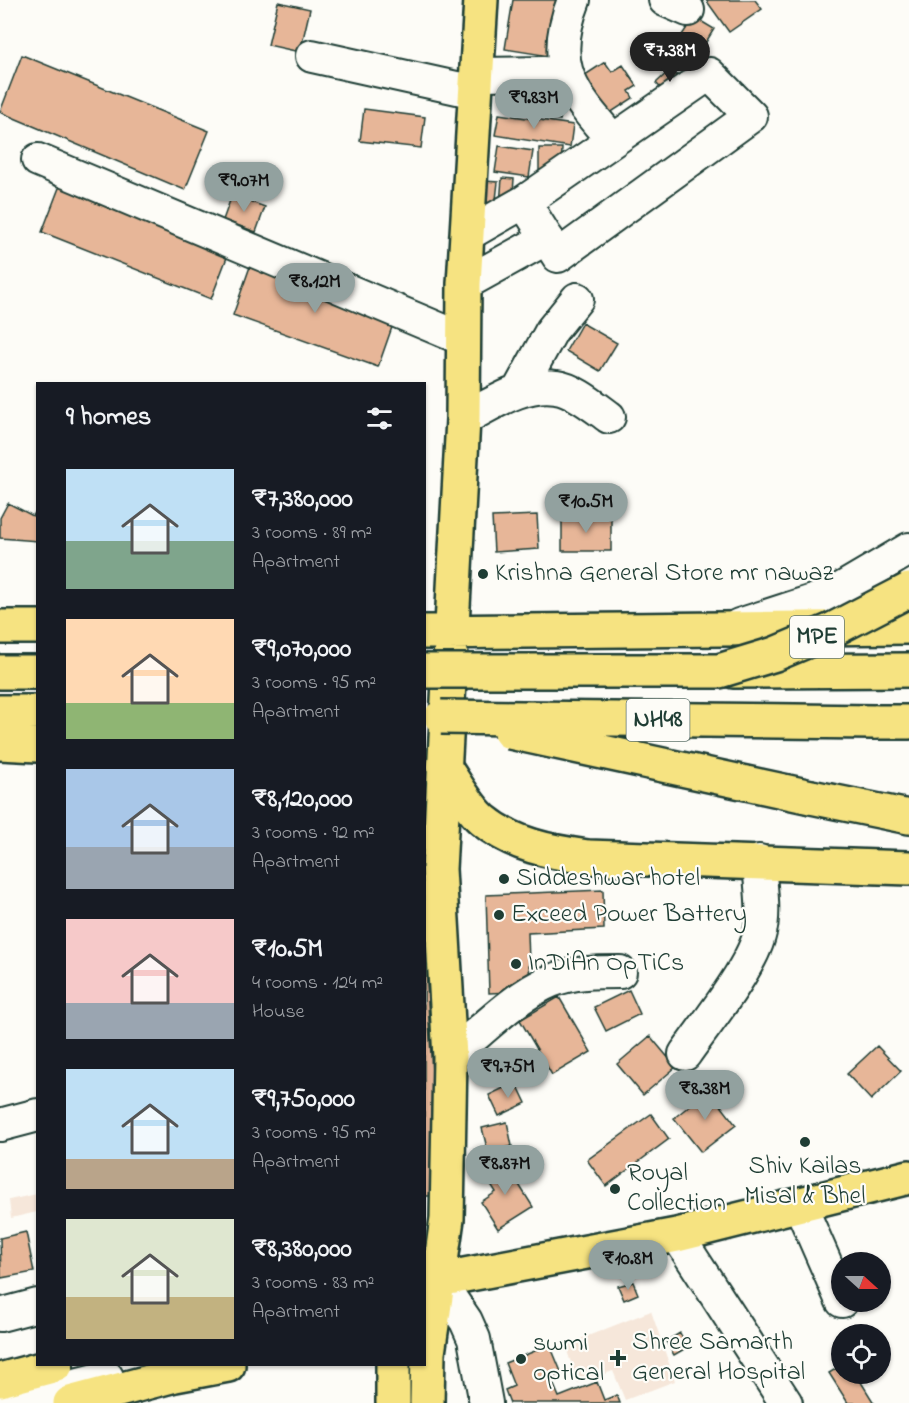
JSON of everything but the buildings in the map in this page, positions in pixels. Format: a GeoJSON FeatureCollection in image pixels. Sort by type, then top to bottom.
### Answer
{"type":"FeatureCollection","features":[{"type":"Feature","properties":{"kind":"main road"},"geometry":{"type":"LineString","coordinates":[[427,1403],[428,1353],[447,1219],[450,1057],[433,894],[439,869],[435,764],[437,632],[463,419],[464,284],[481,0]]}},
{"type":"Feature","properties":{"kind":"main road","name":"MPE"},"geometry":{"type":"LineString","coordinates":[[719,671],[775,654],[830,631],[909,590]]}},
{"type":"Feature","properties":{"kind":"main road"},"geometry":{"type":"LineString","coordinates":[[0,627],[36,627]]}},
{"type":"Feature","properties":{"kind":"main road"},"geometry":{"type":"LineString","coordinates":[[437,632],[909,627]]}},
{"type":"Feature","properties":{"kind":"main road","name":"NH48"},"geometry":{"type":"LineString","coordinates":[[426,671],[909,670]]}},
{"type":"Feature","properties":{"kind":"main road"},"geometry":{"type":"LineString","coordinates":[[0,672],[36,672]]}},
{"type":"Feature","properties":{"kind":"main road"},"geometry":{"type":"LineString","coordinates":[[0,712],[36,712]]}},
{"type":"Feature","properties":{"kind":"main road"},"geometry":{"type":"LineString","coordinates":[[433,717],[909,817]]}},
{"type":"Feature","properties":{"kind":"main road","name":"NH48"},"geometry":{"type":"LineString","coordinates":[[433,717],[909,722]]}},
{"type":"Feature","properties":{"kind":"main road"},"geometry":{"type":"LineString","coordinates":[[0,743],[36,745]]}},
{"type":"Feature","properties":{"kind":"main road"},"geometry":{"type":"LineString","coordinates":[[435,764],[482,819],[517,841],[548,851],[588,857],[759,861],[909,868]]}},
{"type":"Feature","properties":{"kind":"main road"},"geometry":{"type":"LineString","coordinates":[[438,1280],[677,1235],[909,1177]]}},
{"type":"Feature","properties":{"kind":"main road"},"geometry":{"type":"LineString","coordinates":[[0,1380],[52,1366]]}},
{"type":"Feature","properties":{"kind":"main road"},"geometry":{"type":"LineString","coordinates":[[70,1403],[175,1375],[223,1366]]}},
{"type":"Feature","properties":{"kind":"main road"},"geometry":{"type":"LineString","coordinates":[[393,1366],[393,1403]]}},
{"type":"Feature","properties":{"kind":"street"},"geometry":{"type":"LineString","coordinates":[[574,0],[564,31],[562,55],[565,75],[585,109],[605,131]]}},
{"type":"Feature","properties":{"kind":"street"},"geometry":{"type":"LineString","coordinates":[[312,56],[476,83],[544,73]]}},
{"type":"Feature","properties":{"kind":"street"},"geometry":{"type":"LineString","coordinates":[[468,234],[524,201],[709,74],[751,116],[558,256],[524,201]]}},
{"type":"Feature","properties":{"kind":"street"},"geometry":{"type":"LineString","coordinates":[[38,160],[463,339]]}},
{"type":"Feature","properties":{"kind":"street"},"geometry":{"type":"LineString","coordinates":[[464,284],[547,238]]}},
{"type":"Feature","properties":{"kind":"street"},"geometry":{"type":"LineString","coordinates":[[519,390],[552,330],[577,300]]}},
{"type":"Feature","properties":{"kind":"street"},"geometry":{"type":"LineString","coordinates":[[463,419],[519,390],[556,387],[587,402],[609,417]]}},
{"type":"Feature","properties":{"kind":"street"},"geometry":{"type":"LineString","coordinates":[[729,628],[831,595],[909,549]]}},
{"type":"Feature","properties":{"kind":"street"},"geometry":{"type":"LineString","coordinates":[[686,1054],[750,957],[760,935],[762,915],[759,861]]}},
{"type":"Feature","properties":{"kind":"street"},"geometry":{"type":"LineString","coordinates":[[450,1057],[525,997],[550,981],[573,974],[620,972]]}},
{"type":"Feature","properties":{"kind":"street"},"geometry":{"type":"LineString","coordinates":[[0,1125],[36,1116]]}},
{"type":"Feature","properties":{"kind":"street"},"geometry":{"type":"LineString","coordinates":[[800,1205],[831,1276]]}},
{"type":"Feature","properties":{"kind":"street"},"geometry":{"type":"LineString","coordinates":[[677,1235],[786,1403]]}},
{"type":"Feature","properties":{"kind":"street"},"geometry":{"type":"LineString","coordinates":[[438,1280],[466,1321],[474,1339],[486,1403]]}},
{"type":"Feature","properties":{"kind":"street"},"geometry":{"type":"LineString","coordinates":[[0,1315],[36,1306]]}},
{"type":"Feature","properties":{"kind":"street"},"geometry":{"type":"LineString","coordinates":[[3,1403],[150,1366]]}},
{"type":"Feature","properties":{"kind":"shaded area"},"geometry":{"type":"Polygon","coordinates":[[[36,1194],[36,1212],[11,1218],[9,1200],[36,1194]]]}},
{"type":"Feature","properties":{"kind":"shaded area","name":"Shree Samarth General Hospital"},"geometry":{"type":"Polygon","coordinates":[[[651,1311],[675,1381],[625,1400],[613,1371],[578,1383],[565,1345],[651,1311]]]}},
{"type":"Feature","properties":{"kind":"place","name":"Krishna General Store mr nawaz"},"geometry":{"type":"Point","coordinates":[483,574]}},
{"type":"Feature","properties":{"kind":"place","name":"Siddeshwar hotel"},"geometry":{"type":"Point","coordinates":[504,879]}},
{"type":"Feature","properties":{"kind":"place","name":"Exceed Power Battery"},"geometry":{"type":"Point","coordinates":[499,915]}},
{"type":"Feature","properties":{"kind":"place","name":"InDiAn OpTiCs"},"geometry":{"type":"Point","coordinates":[516,964]}},
{"type":"Feature","properties":{"kind":"place","name":"Shiv Kailas Misal & Bhel"},"geometry":{"type":"Point","coordinates":[805,1142]}},
{"type":"Feature","properties":{"kind":"place","name":"Royal Collection"},"geometry":{"type":"Point","coordinates":[615,1189]}},
{"type":"Feature","properties":{"kind":"place","name":"Shree Samarth General Hospital"},"geometry":{"type":"Point","coordinates":[618,1358]}},
{"type":"Feature","properties":{"kind":"place","name":"swmi optical"},"geometry":{"type":"Point","coordinates":[521,1359]}}]}
